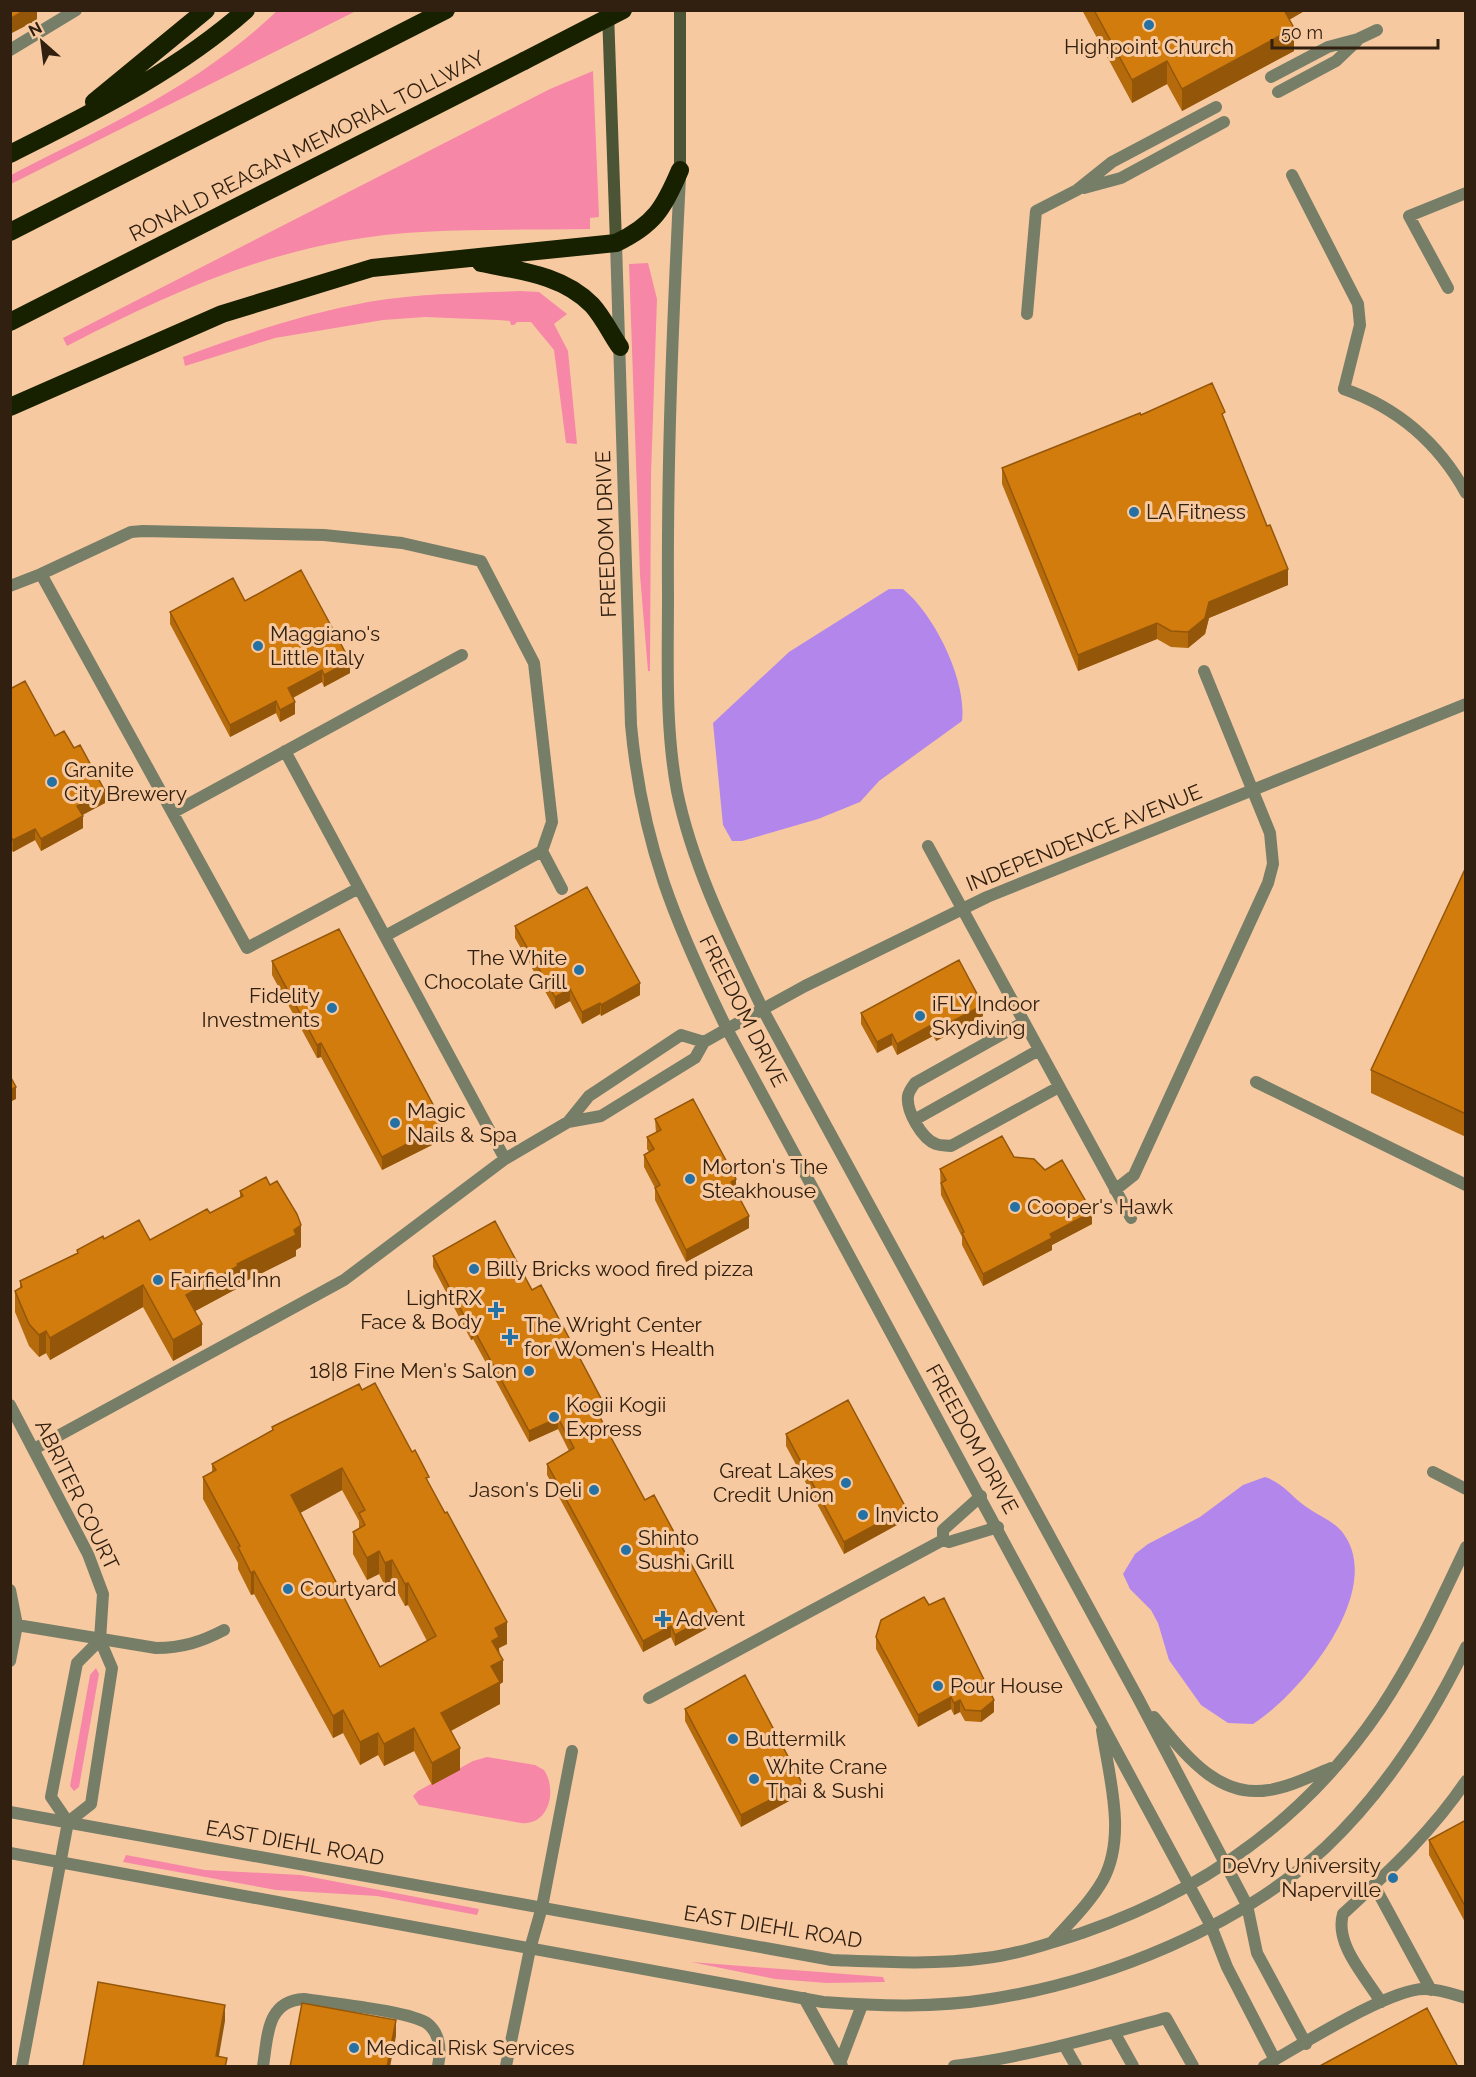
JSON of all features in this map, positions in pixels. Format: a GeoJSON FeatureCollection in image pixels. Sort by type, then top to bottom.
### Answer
{"type":"FeatureCollection","features":[{"type":"Feature","properties":{"kind":"highway"},"geometry":{"type":"LineString","coordinates":[[65,126],[206,10]]}},
{"type":"Feature","properties":{"kind":"highway"},"geometry":{"type":"LineString","coordinates":[[10,154],[157,77],[214,39],[246,10]]}},
{"type":"Feature","properties":{"kind":"highway"},"geometry":{"type":"LineString","coordinates":[[10,232],[446,10]]}},
{"type":"Feature","properties":{"kind":"highway","name":"RONALD REAGAN MEMORIAL TOLLWAY"},"geometry":{"type":"LineString","coordinates":[[10,322],[623,10]]}},
{"type":"Feature","properties":{"kind":"highway"},"geometry":{"type":"LineString","coordinates":[[10,407],[222,314],[372,268],[616,243],[638,232],[658,215],[680,170]]}},
{"type":"Feature","properties":{"kind":"highway"},"geometry":{"type":"LineString","coordinates":[[462,259],[557,280],[579,293],[593,307],[620,347]]}},
{"type":"Feature","properties":{"kind":"main road","name":"FREEDOM DRIVE"},"geometry":{"type":"LineString","coordinates":[[608,10],[616,243]]}},
{"type":"Feature","properties":{"kind":"main road","name":"FREEDOM DRIVE"},"geometry":{"type":"LineString","coordinates":[[680,170],[681,10]]}},
{"type":"Feature","properties":{"kind":"street"},"geometry":{"type":"LineString","coordinates":[[10,50],[76,10]]}},
{"type":"Feature","properties":{"kind":"street"},"geometry":{"type":"LineString","coordinates":[[1270,77],[1328,47],[1358,39],[1377,30]]}},
{"type":"Feature","properties":{"kind":"street"},"geometry":{"type":"LineString","coordinates":[[1278,92],[1336,61],[1358,39]]}},
{"type":"Feature","properties":{"kind":"street"},"geometry":{"type":"LineString","coordinates":[[1027,314],[1036,211],[1077,190],[1112,162],[1216,106]]}},
{"type":"Feature","properties":{"kind":"street"},"geometry":{"type":"LineString","coordinates":[[1077,190],[1121,178],[1224,122]]}},
{"type":"Feature","properties":{"kind":"street","name":"FREEDOM DRIVE"},"geometry":{"type":"LineString","coordinates":[[680,170],[667,536],[668,708],[672,751],[686,829],[703,880],[764,1010],[1226,1864],[1247,1905],[1257,1953],[1305,2044]]}},
{"type":"Feature","properties":{"kind":"street"},"geometry":{"type":"LineString","coordinates":[[1292,175],[1358,304],[1360,325],[1344,388],[1368,397],[1417,429],[1438,450],[1466,493]]}},
{"type":"Feature","properties":{"kind":"street"},"geometry":{"type":"LineString","coordinates":[[1448,288],[1409,216],[1466,193]]}},
{"type":"Feature","properties":{"kind":"street","name":"FREEDOM DRIVE"},"geometry":{"type":"LineString","coordinates":[[616,243],[631,725],[636,775],[647,831],[664,888],[678,925],[728,1029],[1211,1926],[1227,1967],[1275,2060]]}},
{"type":"Feature","properties":{"kind":"street"},"geometry":{"type":"LineString","coordinates":[[10,586],[131,532],[143,531],[324,535],[402,543],[481,561],[534,663],[552,822],[542,851],[385,936]]}},
{"type":"Feature","properties":{"kind":"street"},"geometry":{"type":"LineString","coordinates":[[41,574],[247,948],[359,888]]}},
{"type":"Feature","properties":{"kind":"street"},"geometry":{"type":"LineString","coordinates":[[174,812],[462,656]]}},
{"type":"Feature","properties":{"kind":"street"},"geometry":{"type":"LineString","coordinates":[[1115,1190],[1134,1175],[1269,883],[1273,850],[1270,833],[1204,671]]}},
{"type":"Feature","properties":{"kind":"street","name":"INDEPENDENCE AVENUE"},"geometry":{"type":"LineString","coordinates":[[704,1042],[962,909],[1121,841],[1466,704]]}},
{"type":"Feature","properties":{"kind":"street"},"geometry":{"type":"LineString","coordinates":[[285,751],[505,1159]]}},
{"type":"Feature","properties":{"kind":"street"},"geometry":{"type":"LineString","coordinates":[[928,846],[1131,1218]]}},
{"type":"Feature","properties":{"kind":"street"},"geometry":{"type":"LineString","coordinates":[[542,851],[562,889]]}},
{"type":"Feature","properties":{"kind":"street"},"geometry":{"type":"LineString","coordinates":[[1024,1022],[915,1083],[908,1094],[909,1104],[926,1138],[937,1144],[951,1146],[1059,1087]]}},
{"type":"Feature","properties":{"kind":"street"},"geometry":{"type":"LineString","coordinates":[[34,1449],[344,1280],[505,1159],[568,1122],[590,1096],[681,1035],[704,1042],[695,1058],[601,1116],[568,1122]]}},
{"type":"Feature","properties":{"kind":"street"},"geometry":{"type":"LineString","coordinates":[[916,1119],[1039,1050]]}},
{"type":"Feature","properties":{"kind":"street"},"geometry":{"type":"LineString","coordinates":[[1256,1082],[1466,1185]]}},
{"type":"Feature","properties":{"kind":"street","name":"ABRITER COURT"},"geometry":{"type":"LineString","coordinates":[[10,1406],[88,1554],[103,1594],[100,1640],[112,1668],[92,1804],[68,1822]]}},
{"type":"Feature","properties":{"kind":"street"},"geometry":{"type":"LineString","coordinates":[[1433,1472],[1466,1488]]}},
{"type":"Feature","properties":{"kind":"street"},"geometry":{"type":"LineString","coordinates":[[943,1540],[943,1530],[981,1496]]}},
{"type":"Feature","properties":{"kind":"street"},"geometry":{"type":"LineString","coordinates":[[649,1698],[943,1540],[949,1542],[998,1527]]}},
{"type":"Feature","properties":{"kind":"street","name":"EAST DIEHL ROAD"},"geometry":{"type":"LineString","coordinates":[[10,1812],[832,1960],[941,1962],[988,1958],[1051,1943],[1142,1910],[1190,1887],[1264,1837],[1303,1803],[1357,1742],[1402,1676],[1466,1547]]}},
{"type":"Feature","properties":{"kind":"street"},"geometry":{"type":"LineString","coordinates":[[10,1590],[17,1625],[10,1661]]}},
{"type":"Feature","properties":{"kind":"street"},"geometry":{"type":"LineString","coordinates":[[17,1625],[148,1648],[178,1648],[201,1642],[224,1630]]}},
{"type":"Feature","properties":{"kind":"street"},"geometry":{"type":"LineString","coordinates":[[22,2067],[68,1822],[51,1797],[77,1663],[100,1640]]}},
{"type":"Feature","properties":{"kind":"street"},"geometry":{"type":"LineString","coordinates":[[10,1853],[804,1998],[862,2005],[923,2006],[990,2000],[1032,1992],[1130,1962],[1211,1926],[1247,1905],[1325,1848],[1372,1798],[1412,1745],[1438,1703],[1466,1647]]}},
{"type":"Feature","properties":{"kind":"street"},"geometry":{"type":"LineString","coordinates":[[1138,1698],[1189,1760],[1214,1779],[1245,1792],[1270,1790],[1335,1767]]}},
{"type":"Feature","properties":{"kind":"street"},"geometry":{"type":"LineString","coordinates":[[1051,1943],[1080,1912],[1102,1882],[1110,1862],[1114,1816],[1100,1720]]}},
{"type":"Feature","properties":{"kind":"street"},"geometry":{"type":"LineString","coordinates":[[506,2067],[530,1949],[542,1907],[572,1751]]}},
{"type":"Feature","properties":{"kind":"street"},"geometry":{"type":"LineString","coordinates":[[1381,2002],[1342,1939],[1339,1925],[1343,1914],[1413,1849],[1448,1808],[1466,1781]]}},
{"type":"Feature","properties":{"kind":"street"},"geometry":{"type":"LineString","coordinates":[[1374,1885],[1431,1989]]}},
{"type":"Feature","properties":{"kind":"street"},"geometry":{"type":"LineString","coordinates":[[1264,2067],[1381,2002],[1404,1992],[1431,1989],[1466,1998]]}},
{"type":"Feature","properties":{"kind":"street"},"geometry":{"type":"LineString","coordinates":[[804,1998],[841,2065]]}},
{"type":"Feature","properties":{"kind":"street"},"geometry":{"type":"LineString","coordinates":[[263,2067],[270,2022],[278,2009],[290,2000],[304,1999],[419,2018],[437,2035],[441,2052],[438,2067]]}},
{"type":"Feature","properties":{"kind":"street"},"geometry":{"type":"LineString","coordinates":[[841,2065],[862,2005]]}},
{"type":"Feature","properties":{"kind":"street"},"geometry":{"type":"LineString","coordinates":[[956,2066],[1013,2062],[1064,2045],[1166,2018],[1193,2067]]}},
{"type":"Feature","properties":{"kind":"street"},"geometry":{"type":"LineString","coordinates":[[1114,2032],[1133,2067]]}},
{"type":"Feature","properties":{"kind":"street"},"geometry":{"type":"LineString","coordinates":[[1064,2045],[1076,2067]]}},
{"type":"Feature","properties":{"kind":"shaded area"},"geometry":{"type":"Polygon","coordinates":[[[278,10],[356,11],[11,184],[11,175],[184,83],[248,37],[278,10]]]}},
{"type":"Feature","properties":{"kind":"shaded area"},"geometry":{"type":"Polygon","coordinates":[[[593,71],[599,217],[590,218],[590,229],[405,233],[374,236],[307,249],[236,270],[202,283],[67,346],[63,338],[550,89],[593,71]]]}},
{"type":"Feature","properties":{"kind":"shaded area"},"geometry":{"type":"Polygon","coordinates":[[[648,263],[657,299],[651,475],[650,671],[648,671],[640,575],[629,264],[648,263]]]}},
{"type":"Feature","properties":{"kind":"shaded area"},"geometry":{"type":"Polygon","coordinates":[[[539,292],[567,314],[554,324],[568,351],[577,444],[566,443],[554,350],[531,322],[517,322],[511,325],[510,321],[425,317],[383,320],[275,338],[185,366],[183,357],[274,325],[368,302],[425,295],[539,292]]]}},
{"type":"Feature","properties":{"kind":"shaded area"},"geometry":{"type":"Polygon","coordinates":[[[889,589],[903,589],[915,600],[937,632],[954,669],[962,705],[962,721],[879,781],[860,802],[818,819],[742,841],[732,841],[723,825],[713,723],[789,652],[889,589]]]}},
{"type":"Feature","properties":{"kind":"shaded area"},"geometry":{"type":"Polygon","coordinates":[[[1265,1477],[1282,1486],[1305,1506],[1343,1533],[1353,1556],[1354,1583],[1346,1611],[1332,1639],[1293,1690],[1253,1724],[1228,1723],[1201,1705],[1169,1660],[1158,1623],[1151,1610],[1130,1589],[1123,1574],[1135,1554],[1148,1544],[1200,1517],[1243,1485],[1265,1477]]]}},
{"type":"Feature","properties":{"kind":"shaded area"},"geometry":{"type":"Polygon","coordinates":[[[96,1668],[99,1674],[79,1787],[74,1791],[70,1786],[90,1675],[96,1668]]]}},
{"type":"Feature","properties":{"kind":"shaded area"},"geometry":{"type":"Polygon","coordinates":[[[487,1757],[535,1765],[544,1770],[548,1778],[550,1796],[548,1805],[539,1819],[521,1823],[419,1805],[413,1796],[473,1761],[487,1757]]]}},
{"type":"Feature","properties":{"kind":"shaded area"},"geometry":{"type":"Polygon","coordinates":[[[126,1855],[205,1870],[301,1875],[479,1909],[477,1915],[377,1896],[276,1890],[123,1862],[126,1855]]]}},
{"type":"Feature","properties":{"kind":"shaded area"},"geometry":{"type":"Polygon","coordinates":[[[691,1962],[883,1977],[885,1982],[827,1983],[775,1979],[691,1962]]]}},
{"type":"Feature","properties":{"kind":"building"},"geometry":{"type":"Polygon","coordinates":[[[10,10],[25,10],[10,19],[10,10]]]}},
{"type":"Feature","properties":{"kind":"building"},"geometry":{"type":"Polygon","coordinates":[[[1094,10],[1284,10],[1294,28],[1182,89],[1167,61],[1132,80],[1094,10]]]}},
{"type":"Feature","properties":{"kind":"building","name":"LA Fitness"},"geometry":{"type":"Polygon","coordinates":[[[1212,383],[1267,526],[1270,525],[1288,569],[1209,602],[1205,618],[1188,632],[1171,631],[1157,623],[1078,655],[1002,468],[1140,413],[1141,415],[1212,383]]]}},
{"type":"Feature","properties":{"kind":"building","name":"Maggiano's Little Italy"},"geometry":{"type":"Polygon","coordinates":[[[301,570],[350,661],[324,675],[322,670],[288,688],[295,702],[280,710],[276,701],[230,725],[170,612],[233,578],[245,601],[301,570]]]}},
{"type":"Feature","properties":{"kind":"building","name":"Granite City Brewery"},"geometry":{"type":"Polygon","coordinates":[[[25,681],[55,736],[64,731],[74,748],[80,745],[105,791],[77,806],[83,816],[41,839],[35,829],[13,840],[10,836],[10,689],[25,681]]]}},
{"type":"Feature","properties":{"kind":"building"},"geometry":{"type":"Polygon","coordinates":[[[1466,867],[1466,1114],[1371,1070],[1466,867]]]}},
{"type":"Feature","properties":{"kind":"building","name":"The White Chocolate Grill"},"geometry":{"type":"Polygon","coordinates":[[[587,887],[640,983],[601,1005],[600,1003],[582,1012],[570,989],[555,997],[515,926],[587,887]]]}},
{"type":"Feature","properties":{"kind":"building"},"geometry":{"type":"Polygon","coordinates":[[[339,929],[444,1125],[382,1157],[321,1043],[317,1045],[272,961],[339,929]]]}},
{"type":"Feature","properties":{"kind":"building","name":"iFLY Indoor Skydiving"},"geometry":{"type":"Polygon","coordinates":[[[959,960],[983,1005],[936,1030],[933,1024],[897,1044],[892,1034],[877,1042],[861,1013],[959,960]]]}},
{"type":"Feature","properties":{"kind":"building"},"geometry":{"type":"Polygon","coordinates":[[[10,1076],[16,1087],[10,1090],[10,1076]]]}},
{"type":"Feature","properties":{"kind":"building","name":"Morton's The Steakhouse"},"geometry":{"type":"Polygon","coordinates":[[[693,1099],[736,1179],[731,1182],[749,1216],[686,1250],[655,1188],[660,1185],[644,1155],[654,1149],[647,1137],[661,1130],[655,1119],[693,1099]]]}},
{"type":"Feature","properties":{"kind":"building","name":"Cooper's Hawk"},"geometry":{"type":"Polygon","coordinates":[[[1002,1136],[1014,1157],[1034,1159],[1045,1170],[1062,1160],[1092,1212],[1050,1234],[1052,1238],[983,1274],[962,1233],[964,1232],[941,1183],[946,1180],[940,1169],[1002,1136]]]}},
{"type":"Feature","properties":{"kind":"building","name":"Fairfield Inn"},"geometry":{"type":"Polygon","coordinates":[[[266,1177],[270,1185],[277,1181],[301,1225],[294,1230],[296,1235],[237,1264],[238,1266],[186,1295],[202,1324],[173,1340],[143,1285],[50,1338],[46,1331],[39,1335],[29,1324],[15,1291],[22,1287],[20,1281],[78,1253],[77,1250],[103,1236],[104,1239],[139,1220],[150,1240],[207,1209],[210,1213],[243,1196],[240,1191],[266,1177]]]}},
{"type":"Feature","properties":{"kind":"building"},"geometry":{"type":"Polygon","coordinates":[[[495,1221],[532,1290],[541,1285],[604,1404],[595,1408],[645,1500],[654,1495],[717,1612],[675,1635],[671,1626],[643,1641],[547,1464],[574,1448],[558,1418],[529,1431],[433,1256],[495,1221]]]}},
{"type":"Feature","properties":{"kind":"building","name":"Courtyard"},"geometry":{"type":"Polygon","coordinates":[[[375,1383],[412,1452],[415,1450],[429,1477],[426,1478],[507,1622],[495,1628],[499,1637],[492,1641],[503,1660],[491,1666],[500,1682],[441,1713],[460,1748],[432,1763],[414,1728],[384,1744],[378,1733],[360,1742],[343,1710],[333,1716],[254,1571],[251,1573],[238,1547],[240,1546],[203,1477],[216,1470],[212,1464],[273,1430],[272,1427],[359,1384],[362,1390],[375,1383]],[[342,1468],[291,1495],[380,1667],[436,1636],[408,1583],[405,1584],[392,1560],[385,1563],[379,1551],[367,1558],[353,1532],[365,1525],[359,1513],[365,1510],[342,1468]]]}},
{"type":"Feature","properties":{"kind":"building"},"geometry":{"type":"Polygon","coordinates":[[[848,1400],[906,1508],[844,1542],[786,1434],[848,1400]]]}},
{"type":"Feature","properties":{"kind":"building","name":"Pour House"},"geometry":{"type":"Polygon","coordinates":[[[924,1597],[929,1605],[944,1598],[994,1700],[981,1711],[965,1710],[960,1700],[954,1703],[951,1697],[918,1715],[876,1637],[881,1620],[924,1597]]]}},
{"type":"Feature","properties":{"kind":"building"},"geometry":{"type":"Polygon","coordinates":[[[745,1675],[802,1783],[741,1815],[685,1709],[745,1675]]]}},
{"type":"Feature","properties":{"kind":"building"},"geometry":{"type":"Polygon","coordinates":[[[1466,1820],[1466,1908],[1429,1840],[1466,1820]]]}},
{"type":"Feature","properties":{"kind":"building"},"geometry":{"type":"Polygon","coordinates":[[[98,1982],[225,2005],[216,2056],[227,2058],[225,2067],[83,2067],[98,1982]]]}},
{"type":"Feature","properties":{"kind":"building"},"geometry":{"type":"Polygon","coordinates":[[[302,2003],[396,2020],[387,2067],[290,2067],[302,2003]]]}},
{"type":"Feature","properties":{"kind":"building"},"geometry":{"type":"Polygon","coordinates":[[[1427,2008],[1458,2067],[1318,2067],[1427,2008]]]}},
{"type":"Feature","properties":{"kind":"place","name":"Highpoint Church"},"geometry":{"type":"Point","coordinates":[1149,25]}},
{"type":"Feature","properties":{"kind":"place","name":"LA Fitness"},"geometry":{"type":"Point","coordinates":[1134,512]}},
{"type":"Feature","properties":{"kind":"place","name":"Maggiano's Little Italy"},"geometry":{"type":"Point","coordinates":[258,646]}},
{"type":"Feature","properties":{"kind":"place","name":"Granite City Brewery"},"geometry":{"type":"Point","coordinates":[52,782]}},
{"type":"Feature","properties":{"kind":"place","name":"The White Chocolate Grill"},"geometry":{"type":"Point","coordinates":[579,970]}},
{"type":"Feature","properties":{"kind":"place","name":"Fidelity Investments"},"geometry":{"type":"Point","coordinates":[332,1008]}},
{"type":"Feature","properties":{"kind":"place","name":"iFLY Indoor Skydiving"},"geometry":{"type":"Point","coordinates":[920,1016]}},
{"type":"Feature","properties":{"kind":"place","name":"Magic Nails & Spa"},"geometry":{"type":"Point","coordinates":[395,1123]}},
{"type":"Feature","properties":{"kind":"place","name":"Morton's The Steakhouse"},"geometry":{"type":"Point","coordinates":[690,1179]}},
{"type":"Feature","properties":{"kind":"place","name":"Cooper's Hawk"},"geometry":{"type":"Point","coordinates":[1015,1207]}},
{"type":"Feature","properties":{"kind":"place","name":"Billy Bricks wood fired pizza"},"geometry":{"type":"Point","coordinates":[474,1269]}},
{"type":"Feature","properties":{"kind":"place","name":"Fairfield Inn"},"geometry":{"type":"Point","coordinates":[158,1280]}},
{"type":"Feature","properties":{"kind":"place","name":"LightRX Face & Body"},"geometry":{"type":"Point","coordinates":[496,1310]}},
{"type":"Feature","properties":{"kind":"place","name":"The Wright Center for Women's Health"},"geometry":{"type":"Point","coordinates":[510,1337]}},
{"type":"Feature","properties":{"kind":"place","name":"18|8 Fine Men's Salon"},"geometry":{"type":"Point","coordinates":[529,1371]}},
{"type":"Feature","properties":{"kind":"place","name":"Kogii Kogii Express"},"geometry":{"type":"Point","coordinates":[554,1417]}},
{"type":"Feature","properties":{"kind":"place","name":"Great Lakes Credit Union"},"geometry":{"type":"Point","coordinates":[846,1483]}},
{"type":"Feature","properties":{"kind":"place","name":"Jason's Deli"},"geometry":{"type":"Point","coordinates":[594,1490]}},
{"type":"Feature","properties":{"kind":"place","name":"Invicto"},"geometry":{"type":"Point","coordinates":[863,1515]}},
{"type":"Feature","properties":{"kind":"place","name":"Shinto Sushi Grill"},"geometry":{"type":"Point","coordinates":[626,1550]}},
{"type":"Feature","properties":{"kind":"place","name":"Courtyard"},"geometry":{"type":"Point","coordinates":[288,1589]}},
{"type":"Feature","properties":{"kind":"place","name":"Advent"},"geometry":{"type":"Point","coordinates":[663,1619]}},
{"type":"Feature","properties":{"kind":"place","name":"Pour House"},"geometry":{"type":"Point","coordinates":[938,1686]}},
{"type":"Feature","properties":{"kind":"place","name":"Buttermilk"},"geometry":{"type":"Point","coordinates":[733,1739]}},
{"type":"Feature","properties":{"kind":"place","name":"White Crane Thai & Sushi"},"geometry":{"type":"Point","coordinates":[754,1779]}},
{"type":"Feature","properties":{"kind":"place","name":"DeVry University Naperville"},"geometry":{"type":"Point","coordinates":[1393,1878]}},
{"type":"Feature","properties":{"kind":"place","name":"Medical Risk Services"},"geometry":{"type":"Point","coordinates":[354,2048]}}]}
